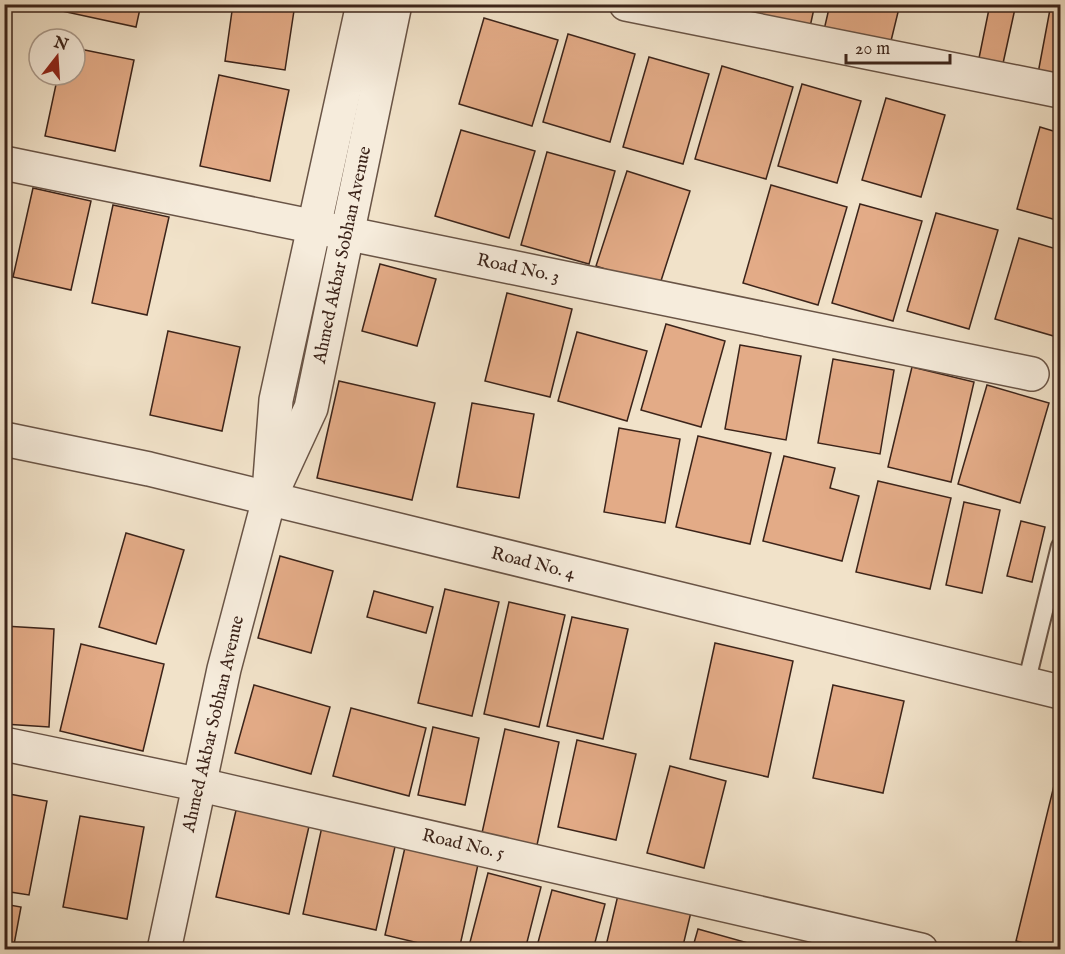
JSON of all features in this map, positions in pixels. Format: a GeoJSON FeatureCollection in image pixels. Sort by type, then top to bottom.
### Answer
{"type":"FeatureCollection","features":[{"type":"Feature","properties":{"kind":"street","name":"Ahmed Akbar Sobhan Avenue"},"geometry":{"type":"LineString","coordinates":[[269,499],[276,400],[316,227],[363,4]]}},
{"type":"Feature","properties":{"kind":"street","name":"Ahmed Akbar Sobhan Avenue"},"geometry":{"type":"LineString","coordinates":[[164,950],[224,669],[269,499],[311,408],[395,4]]}},
{"type":"Feature","properties":{"kind":"street"},"geometry":{"type":"LineString","coordinates":[[626,4],[1060,91]]}},
{"type":"Feature","properties":{"kind":"street","name":"Road No. 3"},"geometry":{"type":"LineString","coordinates":[[4,163],[1032,374]]}},
{"type":"Feature","properties":{"kind":"street","name":"Road No. 4"},"geometry":{"type":"LineString","coordinates":[[4,439],[149,468],[1060,692]]}},
{"type":"Feature","properties":{"kind":"street","name":"Road No. 5"},"geometry":{"type":"LineString","coordinates":[[4,744],[201,784],[921,950]]}},
{"type":"Feature","properties":{"kind":"lane"},"geometry":{"type":"LineString","coordinates":[[1026,684],[1060,546]]}},
{"type":"Feature","properties":{"kind":"building"},"geometry":{"type":"Polygon","coordinates":[[[58,4],[141,4],[136,27],[57,10],[58,4]]]}},
{"type":"Feature","properties":{"kind":"building"},"geometry":{"type":"Polygon","coordinates":[[[233,4],[295,4],[285,70],[225,61],[233,4]]]}},
{"type":"Feature","properties":{"kind":"building"},"geometry":{"type":"Polygon","coordinates":[[[737,4],[815,4],[808,36],[734,19],[737,4]]]}},
{"type":"Feature","properties":{"kind":"building"},"geometry":{"type":"Polygon","coordinates":[[[830,4],[900,4],[890,45],[824,30],[830,4]]]}},
{"type":"Feature","properties":{"kind":"building"},"geometry":{"type":"Polygon","coordinates":[[[990,4],[1016,4],[1002,68],[978,63],[990,4]]]}},
{"type":"Feature","properties":{"kind":"building"},"geometry":{"type":"Polygon","coordinates":[[[1051,4],[1060,4],[1060,88],[1036,84],[1051,4]]]}},
{"type":"Feature","properties":{"kind":"building"},"geometry":{"type":"Polygon","coordinates":[[[484,18],[558,40],[532,126],[459,104],[484,18]]]}},
{"type":"Feature","properties":{"kind":"building"},"geometry":{"type":"Polygon","coordinates":[[[568,34],[635,54],[610,142],[543,122],[568,34]]]}},
{"type":"Feature","properties":{"kind":"building"},"geometry":{"type":"Polygon","coordinates":[[[87,50],[134,60],[115,151],[45,136],[55,87],[87,87],[87,50]]]}},
{"type":"Feature","properties":{"kind":"building"},"geometry":{"type":"Polygon","coordinates":[[[649,57],[709,74],[683,164],[623,147],[649,57]]]}},
{"type":"Feature","properties":{"kind":"building"},"geometry":{"type":"Polygon","coordinates":[[[722,66],[793,87],[766,179],[695,159],[722,66]]]}},
{"type":"Feature","properties":{"kind":"building"},"geometry":{"type":"Polygon","coordinates":[[[219,75],[289,90],[270,181],[200,166],[219,75]]]}},
{"type":"Feature","properties":{"kind":"building"},"geometry":{"type":"Polygon","coordinates":[[[802,84],[861,101],[837,183],[778,166],[802,84]]]}},
{"type":"Feature","properties":{"kind":"building"},"geometry":{"type":"Polygon","coordinates":[[[886,98],[945,115],[921,197],[862,180],[886,98]]]}},
{"type":"Feature","properties":{"kind":"building"},"geometry":{"type":"Polygon","coordinates":[[[1040,127],[1060,133],[1060,221],[1017,209],[1040,127]]]}},
{"type":"Feature","properties":{"kind":"building"},"geometry":{"type":"Polygon","coordinates":[[[461,130],[535,151],[509,238],[435,216],[461,130]]]}},
{"type":"Feature","properties":{"kind":"building"},"geometry":{"type":"Polygon","coordinates":[[[547,152],[615,171],[589,264],[521,245],[547,152]]]}},
{"type":"Feature","properties":{"kind":"building"},"geometry":{"type":"Polygon","coordinates":[[[627,171],[690,191],[659,287],[596,266],[627,171]]]}},
{"type":"Feature","properties":{"kind":"building"},"geometry":{"type":"Polygon","coordinates":[[[771,185],[847,207],[818,305],[743,283],[771,185]]]}},
{"type":"Feature","properties":{"kind":"building"},"geometry":{"type":"Polygon","coordinates":[[[33,188],[91,201],[71,290],[13,277],[33,188]]]}},
{"type":"Feature","properties":{"kind":"building"},"geometry":{"type":"Polygon","coordinates":[[[860,204],[922,221],[893,321],[832,303],[860,204]]]}},
{"type":"Feature","properties":{"kind":"building"},"geometry":{"type":"Polygon","coordinates":[[[113,205],[169,217],[147,315],[92,303],[113,205]]]}},
{"type":"Feature","properties":{"kind":"building"},"geometry":{"type":"Polygon","coordinates":[[[936,213],[998,230],[969,329],[907,311],[936,213]]]}},
{"type":"Feature","properties":{"kind":"building"},"geometry":{"type":"Polygon","coordinates":[[[1019,238],[1060,250],[1060,326],[1057,337],[995,319],[1019,238]]]}},
{"type":"Feature","properties":{"kind":"building"},"geometry":{"type":"Polygon","coordinates":[[[380,264],[436,279],[417,346],[362,331],[380,264]]]}},
{"type":"Feature","properties":{"kind":"building"},"geometry":{"type":"Polygon","coordinates":[[[507,293],[572,309],[550,397],[485,381],[507,293]]]}},
{"type":"Feature","properties":{"kind":"building"},"geometry":{"type":"Polygon","coordinates":[[[666,324],[725,341],[701,427],[641,410],[666,324]]]}},
{"type":"Feature","properties":{"kind":"building"},"geometry":{"type":"Polygon","coordinates":[[[168,331],[240,347],[222,431],[150,415],[168,331]]]}},
{"type":"Feature","properties":{"kind":"building"},"geometry":{"type":"Polygon","coordinates":[[[577,332],[647,351],[627,421],[558,401],[577,332]]]}},
{"type":"Feature","properties":{"kind":"building"},"geometry":{"type":"Polygon","coordinates":[[[740,345],[801,356],[786,440],[725,429],[740,345]]]}},
{"type":"Feature","properties":{"kind":"building"},"geometry":{"type":"Polygon","coordinates":[[[833,359],[894,370],[880,454],[818,443],[833,359]]]}},
{"type":"Feature","properties":{"kind":"building"},"geometry":{"type":"Polygon","coordinates":[[[912,367],[974,382],[951,482],[888,467],[912,367]]]}},
{"type":"Feature","properties":{"kind":"building"},"geometry":{"type":"Polygon","coordinates":[[[339,381],[435,403],[412,500],[317,478],[339,381]]]}},
{"type":"Feature","properties":{"kind":"building"},"geometry":{"type":"Polygon","coordinates":[[[987,385],[1049,403],[1020,503],[958,484],[987,385]]]}},
{"type":"Feature","properties":{"kind":"building"},"geometry":{"type":"Polygon","coordinates":[[[472,403],[534,414],[519,498],[457,487],[472,403]]]}},
{"type":"Feature","properties":{"kind":"building"},"geometry":{"type":"Polygon","coordinates":[[[619,428],[680,439],[665,523],[604,512],[619,428]]]}},
{"type":"Feature","properties":{"kind":"building"},"geometry":{"type":"Polygon","coordinates":[[[698,436],[771,453],[750,544],[676,527],[698,436]]]}},
{"type":"Feature","properties":{"kind":"building"},"geometry":{"type":"Polygon","coordinates":[[[784,456],[835,468],[830,488],[859,496],[842,561],[763,541],[784,456]]]}},
{"type":"Feature","properties":{"kind":"building"},"geometry":{"type":"Polygon","coordinates":[[[878,481],[951,498],[930,589],[856,572],[878,481]]]}},
{"type":"Feature","properties":{"kind":"building"},"geometry":{"type":"Polygon","coordinates":[[[964,502],[1000,510],[982,593],[946,585],[964,502]]]}},
{"type":"Feature","properties":{"kind":"building"},"geometry":{"type":"Polygon","coordinates":[[[1021,521],[1045,527],[1032,582],[1007,576],[1021,521]]]}},
{"type":"Feature","properties":{"kind":"building"},"geometry":{"type":"Polygon","coordinates":[[[126,533],[184,550],[156,644],[99,627],[126,533]]]}},
{"type":"Feature","properties":{"kind":"building"},"geometry":{"type":"Polygon","coordinates":[[[280,556],[333,571],[311,653],[258,638],[280,556]]]}},
{"type":"Feature","properties":{"kind":"building"},"geometry":{"type":"Polygon","coordinates":[[[445,589],[499,602],[472,716],[418,703],[445,589]]]}},
{"type":"Feature","properties":{"kind":"building"},"geometry":{"type":"Polygon","coordinates":[[[374,591],[433,607],[426,633],[367,617],[374,591]]]}},
{"type":"Feature","properties":{"kind":"building"},"geometry":{"type":"Polygon","coordinates":[[[509,602],[565,615],[539,727],[484,714],[509,602]]]}},
{"type":"Feature","properties":{"kind":"building"},"geometry":{"type":"Polygon","coordinates":[[[572,617],[628,629],[603,739],[547,726],[572,617]]]}},
{"type":"Feature","properties":{"kind":"building"},"geometry":{"type":"Polygon","coordinates":[[[4,626],[54,629],[49,727],[4,724],[4,626]]]}},
{"type":"Feature","properties":{"kind":"building"},"geometry":{"type":"Polygon","coordinates":[[[715,643],[793,661],[768,777],[690,759],[715,643]]]}},
{"type":"Feature","properties":{"kind":"building"},"geometry":{"type":"Polygon","coordinates":[[[81,644],[164,664],[143,751],[60,731],[81,644]]]}},
{"type":"Feature","properties":{"kind":"building"},"geometry":{"type":"Polygon","coordinates":[[[254,685],[330,707],[311,774],[235,753],[254,685]]]}},
{"type":"Feature","properties":{"kind":"building"},"geometry":{"type":"Polygon","coordinates":[[[833,685],[904,701],[883,793],[813,778],[833,685]]]}},
{"type":"Feature","properties":{"kind":"building"},"geometry":{"type":"Polygon","coordinates":[[[351,708],[426,728],[409,796],[333,776],[351,708]]]}},
{"type":"Feature","properties":{"kind":"building"},"geometry":{"type":"Polygon","coordinates":[[[433,727],[479,738],[465,805],[418,795],[433,727]]]}},
{"type":"Feature","properties":{"kind":"building"},"geometry":{"type":"Polygon","coordinates":[[[505,729],[559,742],[537,845],[482,833],[505,729]]]}},
{"type":"Feature","properties":{"kind":"building"},"geometry":{"type":"Polygon","coordinates":[[[577,740],[636,754],[616,840],[558,827],[577,740]]]}},
{"type":"Feature","properties":{"kind":"building"},"geometry":{"type":"Polygon","coordinates":[[[1060,761],[1060,950],[1050,950],[1016,941],[1060,761]]]}},
{"type":"Feature","properties":{"kind":"building"},"geometry":{"type":"Polygon","coordinates":[[[670,766],[726,781],[704,868],[647,853],[670,766]]]}},
{"type":"Feature","properties":{"kind":"building"},"geometry":{"type":"Polygon","coordinates":[[[4,793],[47,801],[29,895],[4,891],[4,793]]]}},
{"type":"Feature","properties":{"kind":"building"},"geometry":{"type":"Polygon","coordinates":[[[237,806],[310,822],[289,914],[216,897],[237,806]]]}},
{"type":"Feature","properties":{"kind":"building"},"geometry":{"type":"Polygon","coordinates":[[[80,816],[144,827],[127,919],[63,907],[80,816]]]}},
{"type":"Feature","properties":{"kind":"building"},"geometry":{"type":"Polygon","coordinates":[[[323,822],[397,838],[376,930],[303,914],[323,822]]]}},
{"type":"Feature","properties":{"kind":"building"},"geometry":{"type":"Polygon","coordinates":[[[406,843],[479,860],[459,950],[448,950],[385,935],[406,843]]]}},
{"type":"Feature","properties":{"kind":"building"},"geometry":{"type":"Polygon","coordinates":[[[488,873],[541,887],[525,950],[482,950],[469,946],[488,873]]]}},
{"type":"Feature","properties":{"kind":"building"},"geometry":{"type":"Polygon","coordinates":[[[552,890],[605,904],[593,950],[536,950],[552,890]]]}},
{"type":"Feature","properties":{"kind":"building"},"geometry":{"type":"Polygon","coordinates":[[[618,895],[691,912],[682,950],[605,950],[618,895]]]}},
{"type":"Feature","properties":{"kind":"building"},"geometry":{"type":"Polygon","coordinates":[[[4,904],[21,907],[13,950],[4,950],[4,904]]]}},
{"type":"Feature","properties":{"kind":"building"},"geometry":{"type":"Polygon","coordinates":[[[698,929],[773,950],[692,950],[698,929]]]}}]}
